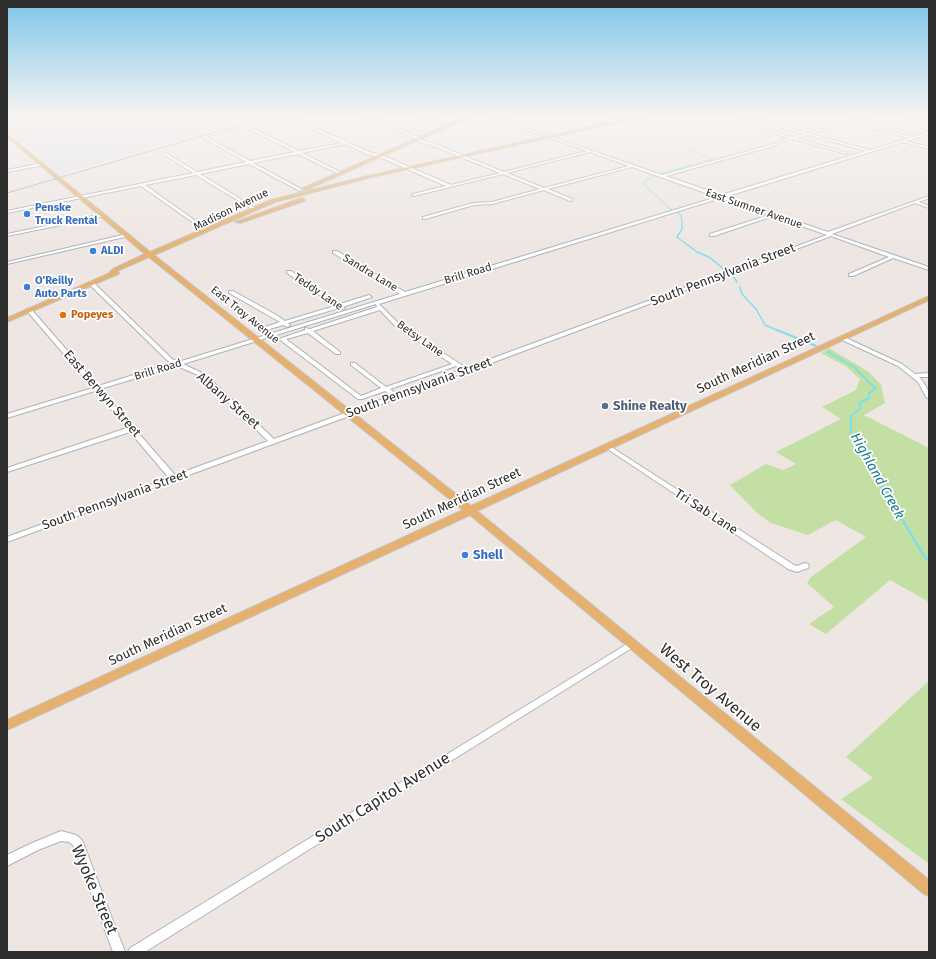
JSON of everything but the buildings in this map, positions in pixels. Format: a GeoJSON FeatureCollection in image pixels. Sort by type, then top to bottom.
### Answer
{"type":"FeatureCollection","features":[{"type":"Feature","properties":{"kind":"main road","name":"East Troy Avenue"},"geometry":{"type":"LineString","coordinates":[[39,161],[152,256],[471,511]]}},
{"type":"Feature","properties":{"kind":"main road","name":"Madison Avenue"},"geometry":{"type":"LineString","coordinates":[[7,320],[111,274],[121,272],[205,230],[370,161]]}},
{"type":"Feature","properties":{"kind":"main road"},"geometry":{"type":"LineString","coordinates":[[273,201],[368,177],[376,177],[446,161]]}},
{"type":"Feature","properties":{"kind":"main road"},"geometry":{"type":"LineString","coordinates":[[224,228],[292,203],[373,180],[376,177]]}},
{"type":"Feature","properties":{"kind":"main road","name":"Madison Avenue"},"geometry":{"type":"LineString","coordinates":[[152,256],[224,228],[273,201]]}},
{"type":"Feature","properties":{"kind":"main road","name":"South Meridian Street"},"geometry":{"type":"LineString","coordinates":[[7,725],[929,298]]}},
{"type":"Feature","properties":{"kind":"main road","name":"West Troy Avenue"},"geometry":{"type":"LineString","coordinates":[[471,511],[929,889]]}},
{"type":"Feature","properties":{"kind":"street"},"geometry":{"type":"LineString","coordinates":[[176,161],[254,209]]}},
{"type":"Feature","properties":{"kind":"street"},"geometry":{"type":"LineString","coordinates":[[7,212],[254,161]]}},
{"type":"Feature","properties":{"kind":"street"},"geometry":{"type":"LineString","coordinates":[[315,161],[341,174]]}},
{"type":"Feature","properties":{"kind":"street"},"geometry":{"type":"LineString","coordinates":[[391,161],[450,186]]}},
{"type":"Feature","properties":{"kind":"street"},"geometry":{"type":"LineString","coordinates":[[472,161],[571,200]]}},
{"type":"Feature","properties":{"kind":"street"},"geometry":{"type":"LineString","coordinates":[[414,195],[553,161]]}},
{"type":"Feature","properties":{"kind":"street","name":"East Sumner Avenue"},"geometry":{"type":"LineString","coordinates":[[618,161],[929,269]]}},
{"type":"Feature","properties":{"kind":"street"},"geometry":{"type":"LineString","coordinates":[[662,176],[716,161]]}},
{"type":"Feature","properties":{"kind":"street","name":"Brill Road"},"geometry":{"type":"LineString","coordinates":[[7,416],[838,161]]}},
{"type":"Feature","properties":{"kind":"street"},"geometry":{"type":"LineString","coordinates":[[248,162],[300,190]]}},
{"type":"Feature","properties":{"kind":"street"},"geometry":{"type":"LineString","coordinates":[[7,171],[43,164]]}},
{"type":"Feature","properties":{"kind":"street"},"geometry":{"type":"LineString","coordinates":[[425,218],[474,204],[492,203],[632,166]]}},
{"type":"Feature","properties":{"kind":"street"},"geometry":{"type":"LineString","coordinates":[[140,184],[205,230]]}},
{"type":"Feature","properties":{"kind":"street","name":"South Pennsylvania Street"},"geometry":{"type":"LineString","coordinates":[[7,540],[467,371],[929,197]]}},
{"type":"Feature","properties":{"kind":"street"},"geometry":{"type":"LineString","coordinates":[[915,202],[929,207]]}},
{"type":"Feature","properties":{"kind":"street"},"geometry":{"type":"LineString","coordinates":[[7,235],[103,214]]}},
{"type":"Feature","properties":{"kind":"street"},"geometry":{"type":"LineString","coordinates":[[712,235],[772,215]]}},
{"type":"Feature","properties":{"kind":"street"},"geometry":{"type":"LineString","coordinates":[[7,263],[127,235]]}},
{"type":"Feature","properties":{"kind":"street","name":"Sandra Lane"},"geometry":{"type":"LineString","coordinates":[[335,252],[404,294]]}},
{"type":"Feature","properties":{"kind":"street"},"geometry":{"type":"LineString","coordinates":[[851,275],[892,256]]}},
{"type":"Feature","properties":{"kind":"street","name":"Teddy Lane"},"geometry":{"type":"LineString","coordinates":[[289,272],[347,312]]}},
{"type":"Feature","properties":{"kind":"street","name":"Albany Street"},"geometry":{"type":"LineString","coordinates":[[91,283],[170,360],[200,374],[207,379],[274,442]]}},
{"type":"Feature","properties":{"kind":"street"},"geometry":{"type":"LineString","coordinates":[[231,292],[292,329]]}},
{"type":"Feature","properties":{"kind":"street"},"geometry":{"type":"LineString","coordinates":[[261,330],[369,297]]}},
{"type":"Feature","properties":{"kind":"street","name":"Betsy Lane"},"geometry":{"type":"LineString","coordinates":[[376,302],[394,320],[396,324],[467,371]]}},
{"type":"Feature","properties":{"kind":"street"},"geometry":{"type":"LineString","coordinates":[[381,308],[282,339],[360,398],[456,364]]}},
{"type":"Feature","properties":{"kind":"street","name":"East Berwyn Street"},"geometry":{"type":"LineString","coordinates":[[29,310],[174,479]]}},
{"type":"Feature","properties":{"kind":"street"},"geometry":{"type":"LineString","coordinates":[[302,325],[338,353]]}},
{"type":"Feature","properties":{"kind":"street"},"geometry":{"type":"LineString","coordinates":[[842,338],[885,356],[914,376],[922,384],[929,397]]}},
{"type":"Feature","properties":{"kind":"street"},"geometry":{"type":"LineString","coordinates":[[353,364],[396,397]]}},
{"type":"Feature","properties":{"kind":"street"},"geometry":{"type":"LineString","coordinates":[[914,376],[929,375]]}},
{"type":"Feature","properties":{"kind":"street"},"geometry":{"type":"LineString","coordinates":[[7,470],[132,429]]}},
{"type":"Feature","properties":{"kind":"street","name":"Tri Sab Lane"},"geometry":{"type":"LineString","coordinates":[[608,447],[791,568],[797,569],[805,566]]}},
{"type":"Feature","properties":{"kind":"street","name":"South Capitol Avenue"},"geometry":{"type":"LineString","coordinates":[[134,952],[632,644]]}},
{"type":"Feature","properties":{"kind":"street","name":"Wyoke Street"},"geometry":{"type":"LineString","coordinates":[[7,861],[34,847],[61,836],[72,838],[78,843],[119,952]]}},
{"type":"Feature","properties":{"kind":"shaded area"},"geometry":{"type":"Polygon","coordinates":[[[45,161],[106,161],[61,174],[45,161]]]}},
{"type":"Feature","properties":{"kind":"green space"},"geometry":{"type":"Polygon","coordinates":[[[829,348],[869,372],[881,385],[885,403],[864,415],[929,448],[929,602],[890,580],[826,634],[809,624],[834,607],[807,583],[811,577],[866,537],[836,520],[808,535],[771,523],[756,512],[730,485],[766,464],[783,470],[796,464],[776,452],[841,419],[822,407],[856,390],[860,379],[847,367],[821,353],[829,348]]]}},
{"type":"Feature","properties":{"kind":"green space"},"geometry":{"type":"Polygon","coordinates":[[[929,681],[929,864],[841,799],[873,778],[846,757],[929,681]]]}},
{"type":"Feature","properties":{"kind":"waterway","name":"Highland Creek"},"geometry":{"type":"LineString","coordinates":[[695,164],[701,162]]}},
{"type":"Feature","properties":{"kind":"waterway","name":"Highland Creek"},"geometry":{"type":"LineString","coordinates":[[659,174],[691,165]]}},
{"type":"Feature","properties":{"kind":"waterway","name":"Highland Creek"},"geometry":{"type":"LineString","coordinates":[[644,182],[655,175]]}},
{"type":"Feature","properties":{"kind":"waterway","name":"Highland Creek"},"geometry":{"type":"LineString","coordinates":[[643,183],[653,193]]}},
{"type":"Feature","properties":{"kind":"waterway","name":"Highland Creek"},"geometry":{"type":"LineString","coordinates":[[654,194],[672,210],[670,209]]}},
{"type":"Feature","properties":{"kind":"waterway","name":"Highland Creek"},"geometry":{"type":"LineString","coordinates":[[676,211],[681,215],[682,222],[682,229],[677,237],[697,252],[709,257],[725,270]]}},
{"type":"Feature","properties":{"kind":"waterway","name":"Highland Creek"},"geometry":{"type":"LineString","coordinates":[[733,276],[737,282]]}},
{"type":"Feature","properties":{"kind":"waterway","name":"Highland Creek"},"geometry":{"type":"LineString","coordinates":[[740,287],[742,294],[756,309],[765,325],[779,331]]}},
{"type":"Feature","properties":{"kind":"waterway","name":"Highland Creek"},"geometry":{"type":"LineString","coordinates":[[777,330],[816,346]]}},
{"type":"Feature","properties":{"kind":"waterway","name":"Highland Creek"},"geometry":{"type":"LineString","coordinates":[[828,352],[854,367],[876,389],[869,393],[869,398],[859,403],[861,408],[851,416],[851,434],[883,488]]}},
{"type":"Feature","properties":{"kind":"waterway","name":"Highland Creek"},"geometry":{"type":"LineString","coordinates":[[883,487],[924,556],[929,560]]}},
{"type":"Feature","properties":{"kind":"railway"},"geometry":{"type":"LineString","coordinates":[[7,193],[117,161]]}},
{"type":"Feature","properties":{"kind":"place","name":"Penske Truck Rental"},"geometry":{"type":"Point","coordinates":[27,214]}},
{"type":"Feature","properties":{"kind":"place","name":"ALDI"},"geometry":{"type":"Point","coordinates":[93,251]}},
{"type":"Feature","properties":{"kind":"place","name":"O'Reilly Auto Parts"},"geometry":{"type":"Point","coordinates":[27,287]}},
{"type":"Feature","properties":{"kind":"place","name":"Popeyes"},"geometry":{"type":"Point","coordinates":[63,315]}},
{"type":"Feature","properties":{"kind":"place","name":"Shine Realty"},"geometry":{"type":"Point","coordinates":[605,406]}},
{"type":"Feature","properties":{"kind":"place","name":"Shell"},"geometry":{"type":"Point","coordinates":[465,555]}}]}
